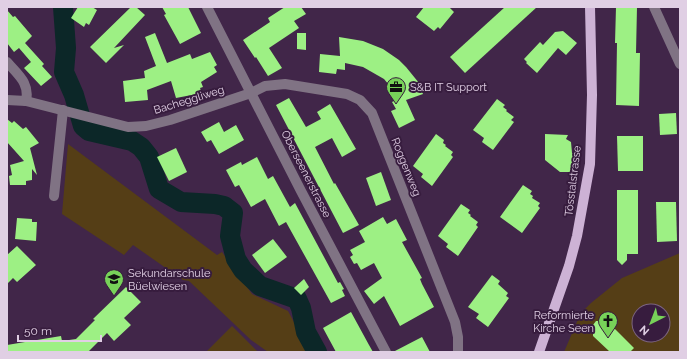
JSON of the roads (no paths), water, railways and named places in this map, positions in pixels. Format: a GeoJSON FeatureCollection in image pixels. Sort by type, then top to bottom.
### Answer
{"type":"FeatureCollection","features":[{"type":"Feature","properties":{"kind":"main road","name":"Tösstalstrasse"},"geometry":{"type":"LineString","coordinates":[[539,352],[569,266],[580,223],[589,170],[592,95],[590,7]]}},
{"type":"Feature","properties":{"kind":"street","name":"Oberseenerstrasse"},"geometry":{"type":"LineString","coordinates":[[207,7],[301,191],[386,352]]}},
{"type":"Feature","properties":{"kind":"street"},"geometry":{"type":"LineString","coordinates":[[654,7],[680,64]]}},
{"type":"Feature","properties":{"kind":"street"},"geometry":{"type":"LineString","coordinates":[[7,62],[26,84],[28,93],[26,101]]}},
{"type":"Feature","properties":{"kind":"street","name":"Roggenweg"},"geometry":{"type":"LineString","coordinates":[[251,93],[265,86],[285,84],[312,88],[347,94],[360,100],[372,113],[455,322],[458,337],[458,352]]}},
{"type":"Feature","properties":{"kind":"street","name":"Bacheggliweg"},"geometry":{"type":"LineString","coordinates":[[7,100],[26,101],[128,127],[146,126],[170,120],[251,93]]}},
{"type":"Feature","properties":{"kind":"street"},"geometry":{"type":"LineString","coordinates":[[54,196],[63,110]]}},
{"type":"Feature","properties":{"kind":"waterway"},"geometry":{"type":"LineString","coordinates":[[63,7],[66,48],[64,72],[74,95],[83,126],[89,131],[132,141],[141,147],[149,157],[159,189],[181,202],[215,204],[224,206],[233,213],[230,236],[236,259],[243,270],[260,286],[297,299],[301,308],[306,332],[317,352]]}},
{"type":"Feature","properties":{"kind":"place","name":"S&B IT Support"},"geometry":{"type":"Point","coordinates":[396,104]}},
{"type":"Feature","properties":{"kind":"place","name":"Sekundarschule Büelwiesen"},"geometry":{"type":"Point","coordinates":[114,296]}},
{"type":"Feature","properties":{"kind":"place","name":"Reformierte Kirche Seen"},"geometry":{"type":"Point","coordinates":[608,338]}}]}
